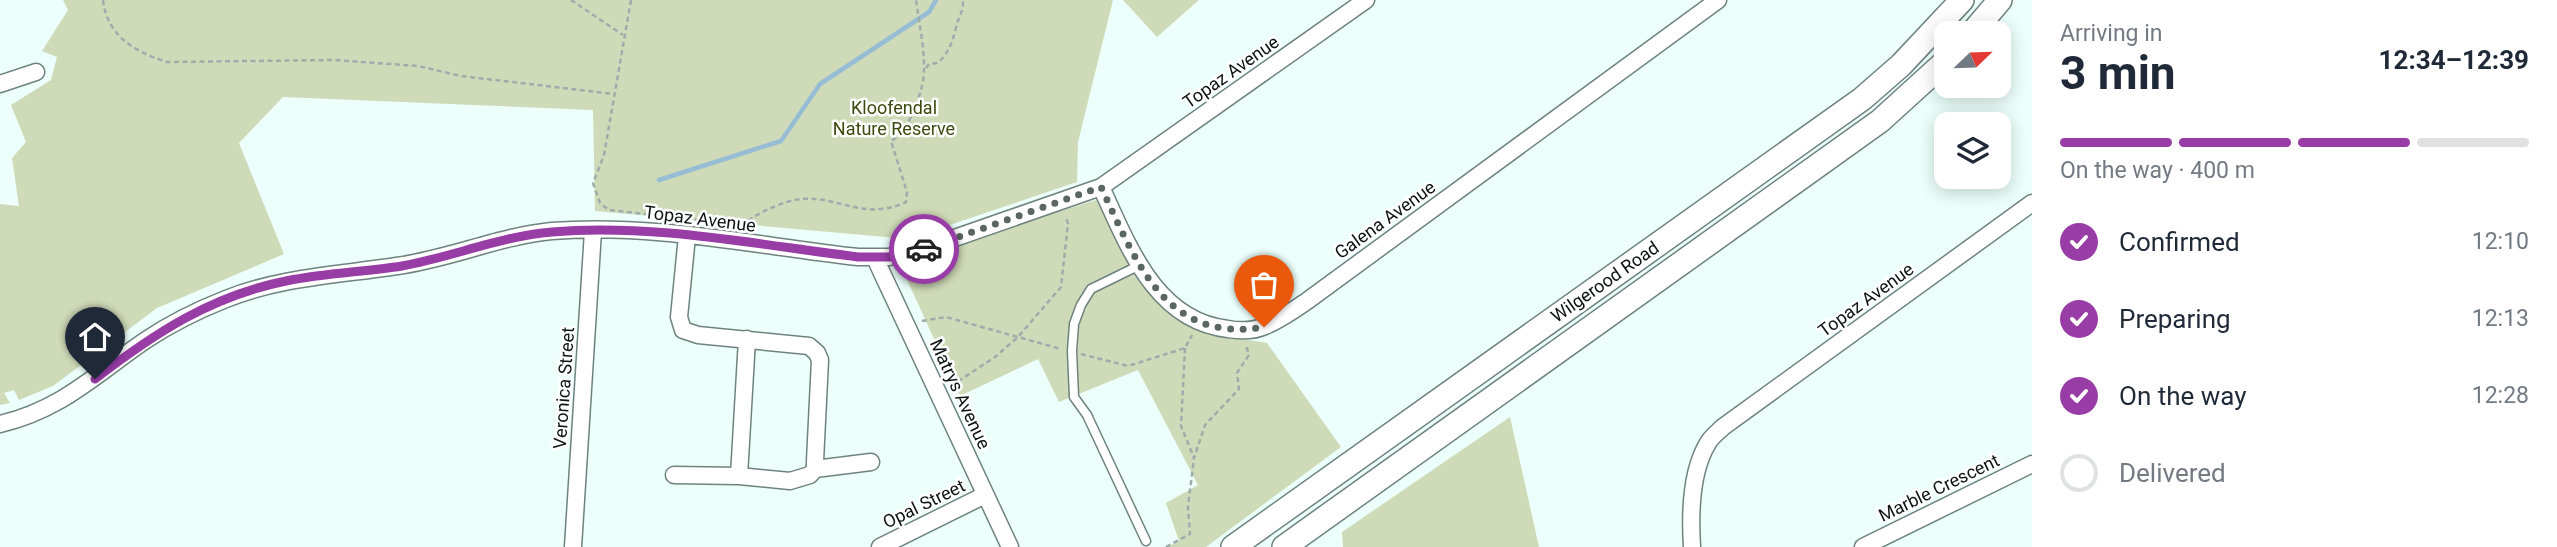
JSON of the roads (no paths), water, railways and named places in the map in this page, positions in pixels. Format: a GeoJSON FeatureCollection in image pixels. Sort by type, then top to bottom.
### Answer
{"type":"FeatureCollection","features":[{"type":"Feature","properties":{"kind":"street","name":"Topaz Avenue"},"geometry":{"type":"LineString","coordinates":[[0,424],[24,418],[58,403],[169,326],[199,311],[251,290],[311,276],[424,262],[551,232],[620,230],[875,258],[923,249],[1101,187],[1366,0]]}},
{"type":"Feature","properties":{"kind":"street","name":"Galena Avenue"},"geometry":{"type":"LineString","coordinates":[[1101,187],[1131,251],[1156,288],[1177,310],[1198,323],[1243,331],[1264,327],[1307,301],[1718,0]]}},
{"type":"Feature","properties":{"kind":"street","name":"Wilgerood Road"},"geometry":{"type":"LineString","coordinates":[[1233,547],[1862,99],[1901,65],[1962,0]]}},
{"type":"Feature","properties":{"kind":"street"},"geometry":{"type":"LineString","coordinates":[[1982,21],[2000,0]]}},
{"type":"Feature","properties":{"kind":"street"},"geometry":{"type":"LineString","coordinates":[[0,84],[36,72]]}},
{"type":"Feature","properties":{"kind":"street","name":"Wilgerood Road"},"geometry":{"type":"LineString","coordinates":[[1284,547],[1880,121],[1934,72]]}},
{"type":"Feature","properties":{"kind":"street","name":"Topaz Avenue"},"geometry":{"type":"LineString","coordinates":[[1692,547],[1691,509],[1697,472],[1708,443],[1723,427],[2032,203]]}},
{"type":"Feature","properties":{"kind":"street","name":"Veronica Street"},"geometry":{"type":"LineString","coordinates":[[573,547],[593,232]]}},
{"type":"Feature","properties":{"kind":"street"},"geometry":{"type":"LineString","coordinates":[[674,475],[739,475],[790,481],[810,475],[814,469],[820,360],[809,346],[689,333],[681,326],[679,317],[687,236]]}},
{"type":"Feature","properties":{"kind":"street","name":"Matrys Avenue"},"geometry":{"type":"LineString","coordinates":[[875,258],[1010,547]]}},
{"type":"Feature","properties":{"kind":"street"},"geometry":{"type":"LineString","coordinates":[[739,475],[747,339]]}},
{"type":"Feature","properties":{"kind":"street"},"geometry":{"type":"LineString","coordinates":[[814,469],[871,463]]}},
{"type":"Feature","properties":{"kind":"street","name":"Marble Crescent"},"geometry":{"type":"LineString","coordinates":[[1863,547],[2032,464]]}},
{"type":"Feature","properties":{"kind":"street","name":"Opal Street"},"geometry":{"type":"LineString","coordinates":[[880,547],[985,495]]}},
{"type":"Feature","properties":{"kind":"lane"},"geometry":{"type":"LineString","coordinates":[[1140,265],[1091,289],[1074,324],[1072,351],[1074,397],[1087,415],[1146,541]]}},
{"type":"Feature","properties":{"kind":"waterway"},"geometry":{"type":"LineString","coordinates":[[659,180],[781,141],[820,84],[929,12],[936,0]]}},
{"type":"Feature","properties":{"kind":"park label","name":"Kloofendal Nature Reserve"},"geometry":{"type":"Point","coordinates":[894,118]}}]}
